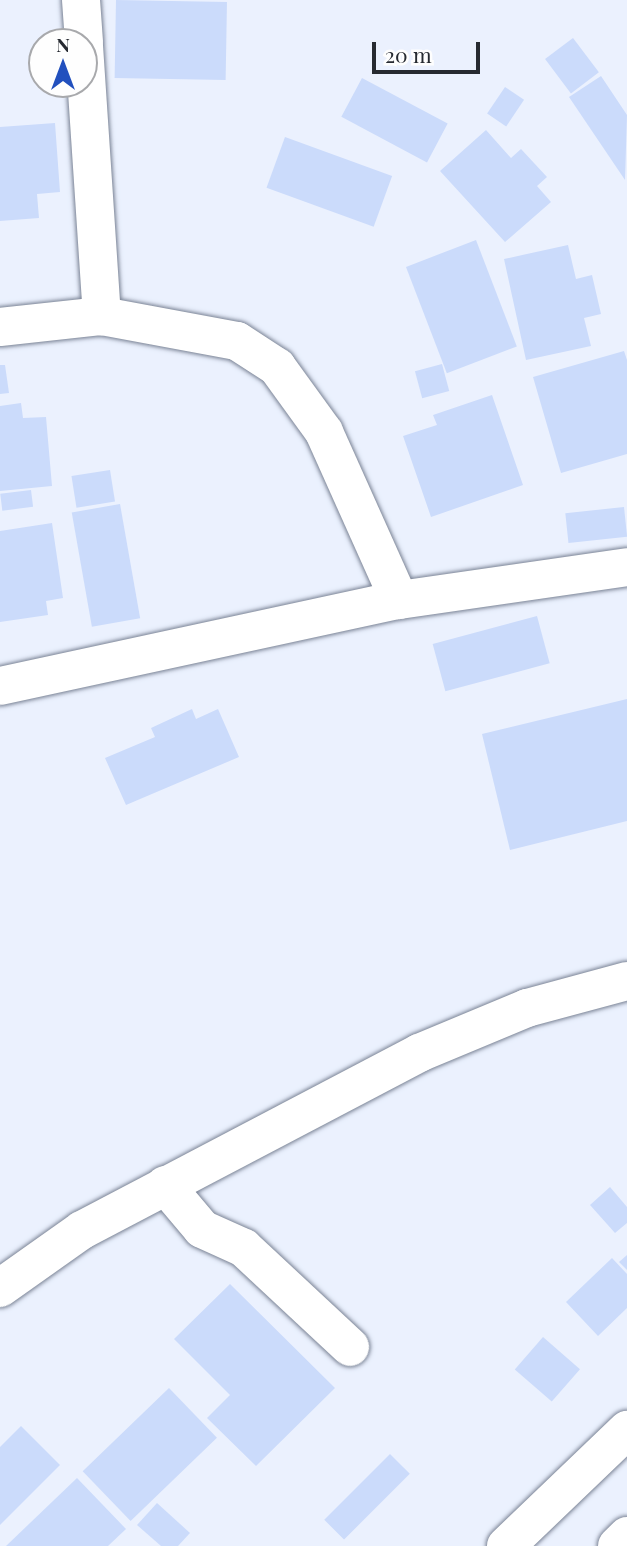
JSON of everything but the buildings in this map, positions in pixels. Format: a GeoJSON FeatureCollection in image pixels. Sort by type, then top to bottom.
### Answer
{"type":"FeatureCollection","features":[{"type":"Feature","properties":{"kind":"main road"},"geometry":{"type":"LineString","coordinates":[[81,0],[83,28]]}},
{"type":"Feature","properties":{"kind":"main road"},"geometry":{"type":"LineString","coordinates":[[88,98],[102,316]]}},
{"type":"Feature","properties":{"kind":"main road"},"geometry":{"type":"LineString","coordinates":[[0,327],[102,316],[237,341],[277,367],[324,432],[399,600]]}},
{"type":"Feature","properties":{"kind":"main road"},"geometry":{"type":"LineString","coordinates":[[0,687],[399,600],[627,567]]}},
{"type":"Feature","properties":{"kind":"main road"},"geometry":{"type":"LineString","coordinates":[[0,1288],[82,1230],[419,1053],[527,1008],[627,981]]}},
{"type":"Feature","properties":{"kind":"main road"},"geometry":{"type":"LineString","coordinates":[[165,1185],[202,1229],[244,1248],[350,1346]]}},
{"type":"Feature","properties":{"kind":"main road"},"geometry":{"type":"LineString","coordinates":[[506,1546],[622,1447]]}},
{"type":"Feature","properties":{"kind":"main road"},"geometry":{"type":"LineString","coordinates":[[617,1546],[627,1536]]}}]}
